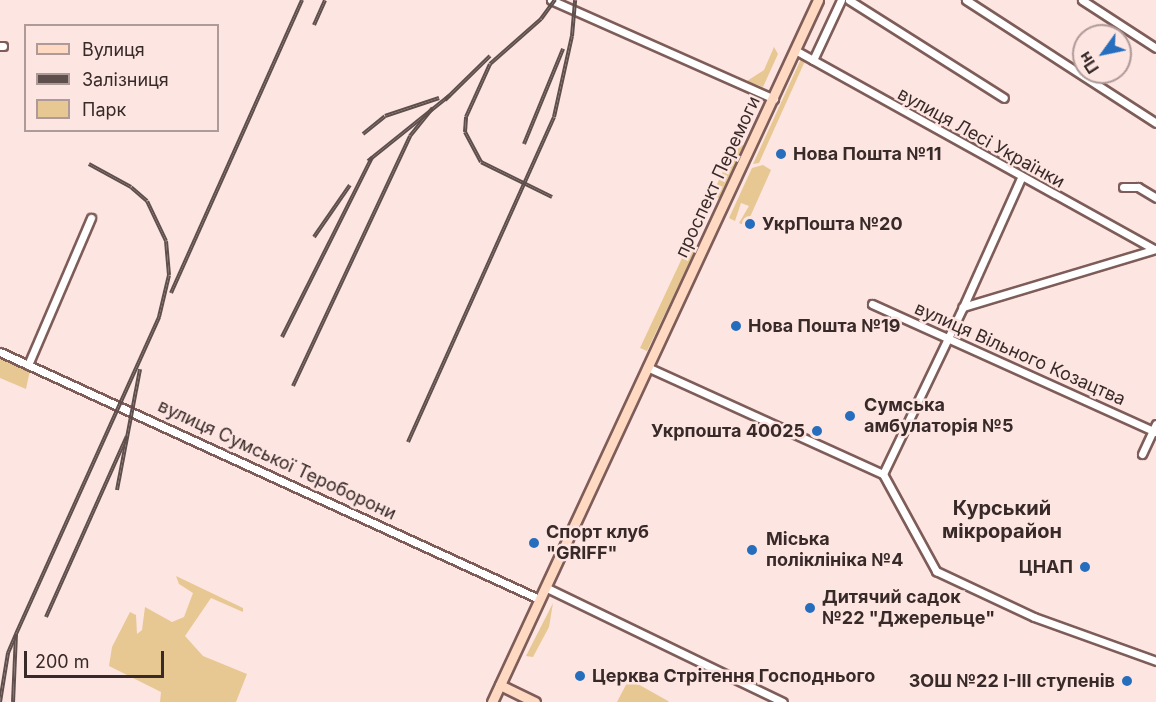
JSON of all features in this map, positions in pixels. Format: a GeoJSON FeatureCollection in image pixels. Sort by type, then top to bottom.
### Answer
{"type":"FeatureCollection","features":[{"type":"Feature","properties":{"kind":"main road","name":"проспект Перемоги"},"geometry":{"type":"LineString","coordinates":[[492,702],[818,0]]}},
{"type":"Feature","properties":{"kind":"main road"},"geometry":{"type":"LineString","coordinates":[[500,685],[535,702]]}},
{"type":"Feature","properties":{"kind":"street"},"geometry":{"type":"LineString","coordinates":[[551,0],[774,99]]}},
{"type":"Feature","properties":{"kind":"street"},"geometry":{"type":"LineString","coordinates":[[813,60],[841,0]]}},
{"type":"Feature","properties":{"kind":"street"},"geometry":{"type":"LineString","coordinates":[[849,0],[1004,98]]}},
{"type":"Feature","properties":{"kind":"street"},"geometry":{"type":"LineString","coordinates":[[966,0],[1156,123]]}},
{"type":"Feature","properties":{"kind":"street"},"geometry":{"type":"LineString","coordinates":[[1083,0],[1156,48]]}},
{"type":"Feature","properties":{"kind":"street","name":"вулиця Лесі Українки"},"geometry":{"type":"LineString","coordinates":[[795,50],[1021,178],[1155,249]]}},
{"type":"Feature","properties":{"kind":"street"},"geometry":{"type":"LineString","coordinates":[[883,474],[963,307],[1021,178]]}},
{"type":"Feature","properties":{"kind":"street"},"geometry":{"type":"LineString","coordinates":[[1123,187],[1138,187],[1156,198]]}},
{"type":"Feature","properties":{"kind":"street"},"geometry":{"type":"LineString","coordinates":[[28,365],[91,218]]}},
{"type":"Feature","properties":{"kind":"street"},"geometry":{"type":"LineString","coordinates":[[963,307],[1155,249]]}},
{"type":"Feature","properties":{"kind":"street","name":"вулиця Вільного Козацтва"},"geometry":{"type":"LineString","coordinates":[[872,303],[1155,429]]}},
{"type":"Feature","properties":{"kind":"street","name":"вулиця Сумської Тероборони"},"geometry":{"type":"LineString","coordinates":[[0,352],[539,599]]}},
{"type":"Feature","properties":{"kind":"street"},"geometry":{"type":"LineString","coordinates":[[647,367],[883,474],[936,571],[1034,616],[1156,661]]}},
{"type":"Feature","properties":{"kind":"street"},"geometry":{"type":"LineString","coordinates":[[1142,454],[1155,429]]}},
{"type":"Feature","properties":{"kind":"street"},"geometry":{"type":"LineString","coordinates":[[545,587],[783,702]]}},
{"type":"Feature","properties":{"kind":"green space"},"geometry":{"type":"Polygon","coordinates":[[[774,47],[778,54],[763,87],[747,81],[764,70],[774,47]]]}},
{"type":"Feature","properties":{"kind":"green space"},"geometry":{"type":"Polygon","coordinates":[[[801,59],[805,61],[759,163],[753,164],[801,59]]]}},
{"type":"Feature","properties":{"kind":"green space"},"geometry":{"type":"Polygon","coordinates":[[[736,143],[744,146],[720,199],[712,195],[736,143]]]}},
{"type":"Feature","properties":{"kind":"green space"},"geometry":{"type":"Polygon","coordinates":[[[763,165],[771,170],[746,226],[739,223],[749,206],[741,203],[735,221],[729,218],[752,168],[763,165]]]}},
{"type":"Feature","properties":{"kind":"green space"},"geometry":{"type":"Polygon","coordinates":[[[690,241],[695,251],[647,351],[640,348],[690,241]]]}},
{"type":"Feature","properties":{"kind":"green space"},"geometry":{"type":"Polygon","coordinates":[[[0,356],[30,370],[26,389],[0,378],[0,356]]]}},
{"type":"Feature","properties":{"kind":"green space"},"geometry":{"type":"Polygon","coordinates":[[[176,576],[243,608],[243,612],[211,598],[185,636],[203,656],[247,674],[236,702],[160,702],[161,692],[109,666],[112,647],[130,612],[136,615],[137,634],[142,630],[145,607],[172,622],[184,617],[193,593],[179,584],[176,576]]]}},
{"type":"Feature","properties":{"kind":"green space"},"geometry":{"type":"Polygon","coordinates":[[[553,603],[549,627],[533,657],[526,656],[553,603]]]}},
{"type":"Feature","properties":{"kind":"green space"},"geometry":{"type":"Polygon","coordinates":[[[629,679],[668,701],[669,702],[617,702],[629,679]]]}},
{"type":"Feature","properties":{"kind":"railway"},"geometry":{"type":"LineString","coordinates":[[171,293],[302,0]]}},
{"type":"Feature","properties":{"kind":"railway"},"geometry":{"type":"LineString","coordinates":[[314,25],[325,0]]}},
{"type":"Feature","properties":{"kind":"railway"},"geometry":{"type":"LineString","coordinates":[[552,197],[481,162],[465,132],[466,117],[490,64],[541,19],[555,0]]}},
{"type":"Feature","properties":{"kind":"railway"},"geometry":{"type":"LineString","coordinates":[[408,442],[554,117],[572,36],[575,0]]}},
{"type":"Feature","properties":{"kind":"railway"},"geometry":{"type":"LineString","coordinates":[[524,144],[563,49]]}},
{"type":"Feature","properties":{"kind":"railway"},"geometry":{"type":"LineString","coordinates":[[445,100],[490,56]]}},
{"type":"Feature","properties":{"kind":"railway"},"geometry":{"type":"LineString","coordinates":[[368,161],[450,95]]}},
{"type":"Feature","properties":{"kind":"railway"},"geometry":{"type":"LineString","coordinates":[[363,134],[385,116],[439,98]]}},
{"type":"Feature","properties":{"kind":"railway"},"geometry":{"type":"LineString","coordinates":[[293,386],[410,136],[433,108]]}},
{"type":"Feature","properties":{"kind":"railway"},"geometry":{"type":"LineString","coordinates":[[282,337],[372,157]]}},
{"type":"Feature","properties":{"kind":"railway"},"geometry":{"type":"LineString","coordinates":[[16,634],[159,317],[169,275],[166,241],[147,201],[131,187],[89,164]]}},
{"type":"Feature","properties":{"kind":"railway"},"geometry":{"type":"LineString","coordinates":[[314,237],[350,185]]}},
{"type":"Feature","properties":{"kind":"railway"},"geometry":{"type":"LineString","coordinates":[[117,490],[140,369]]}},
{"type":"Feature","properties":{"kind":"railway"},"geometry":{"type":"LineString","coordinates":[[46,617],[127,436]]}},
{"type":"Feature","properties":{"kind":"railway"},"geometry":{"type":"LineString","coordinates":[[0,702],[8,653],[16,634],[13,702]]}},
{"type":"Feature","properties":{"kind":"place","name":"Нова Пошта №11"},"geometry":{"type":"Point","coordinates":[781,154]}},
{"type":"Feature","properties":{"kind":"place","name":"УкрПошта №20"},"geometry":{"type":"Point","coordinates":[750,224]}},
{"type":"Feature","properties":{"kind":"place","name":"Нова Пошта №19"},"geometry":{"type":"Point","coordinates":[736,326]}},
{"type":"Feature","properties":{"kind":"place","name":"Сумська амбулаторія №5"},"geometry":{"type":"Point","coordinates":[850,416]}},
{"type":"Feature","properties":{"kind":"place","name":"Укрпошта 40025"},"geometry":{"type":"Point","coordinates":[817,431]}},
{"type":"Feature","properties":{"kind":"place","name":"Спорт клуб \"GRIFF\""},"geometry":{"type":"Point","coordinates":[534,543]}},
{"type":"Feature","properties":{"kind":"place","name":"Міська поліклініка №4"},"geometry":{"type":"Point","coordinates":[752,550]}},
{"type":"Feature","properties":{"kind":"place","name":"ЦНАП"},"geometry":{"type":"Point","coordinates":[1085,567]}},
{"type":"Feature","properties":{"kind":"place","name":"Дитячий садок №22 \"Джерельце\""},"geometry":{"type":"Point","coordinates":[810,608]}},
{"type":"Feature","properties":{"kind":"place","name":"Церква Стрітення Господнього"},"geometry":{"type":"Point","coordinates":[580,676]}},
{"type":"Feature","properties":{"kind":"place","name":"ЗОШ №22 І-ІІІ ступенів"},"geometry":{"type":"Point","coordinates":[1127,681]}},
{"type":"Feature","properties":{"kind":"district","name":"Курський мікрорайон"},"geometry":{"type":"Point","coordinates":[1002,520]}}]}
